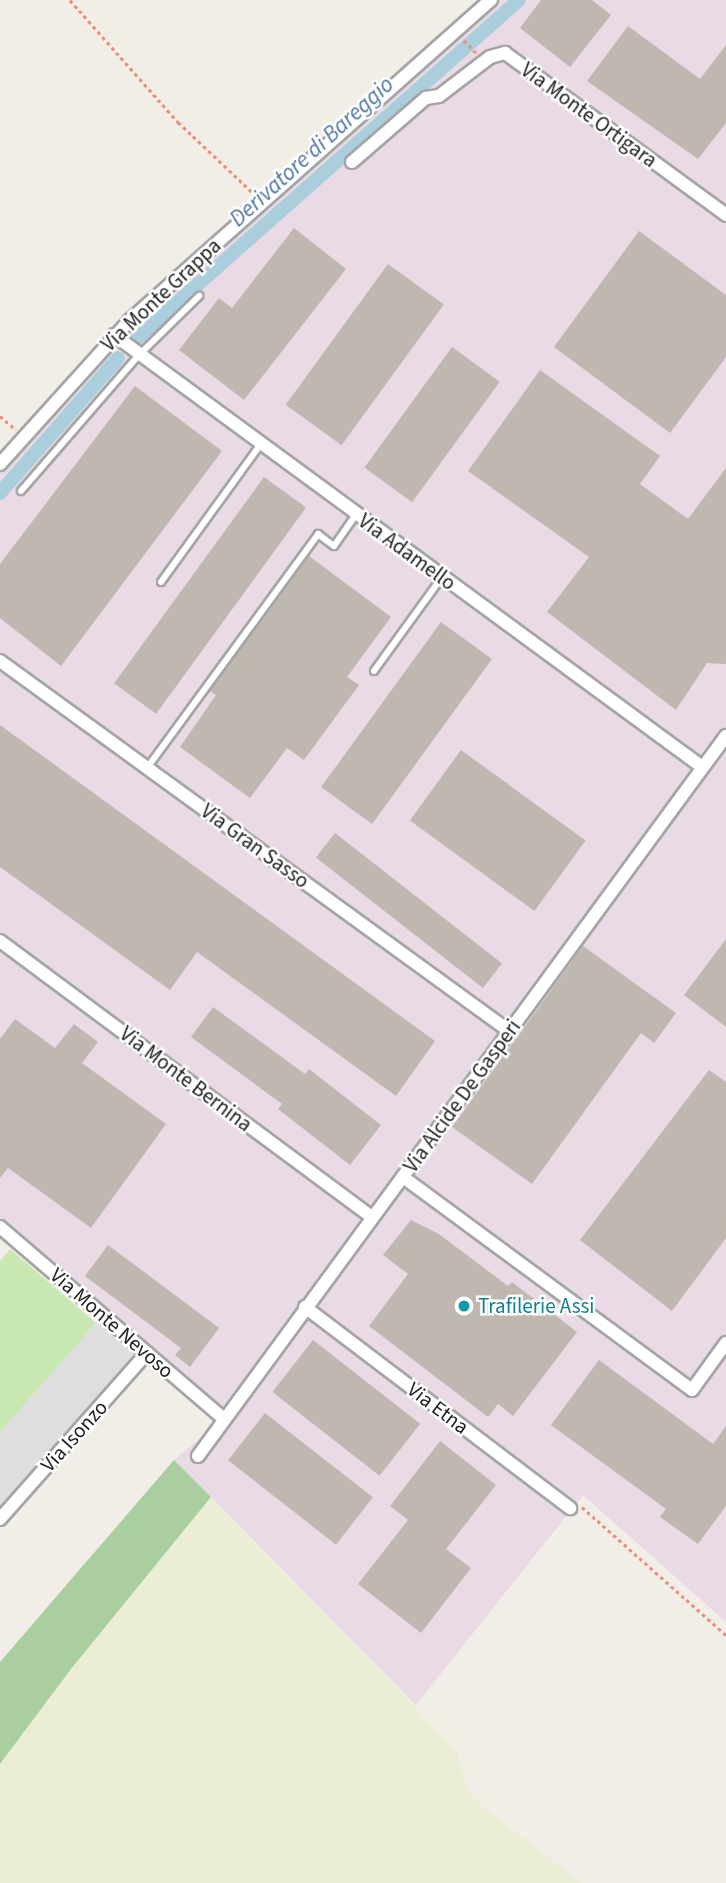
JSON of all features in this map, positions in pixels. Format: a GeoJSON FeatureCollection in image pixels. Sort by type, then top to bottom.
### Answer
{"type":"FeatureCollection","features":[{"type":"Feature","properties":{"kind":"street","name":"Via Monte Grappa"},"geometry":{"type":"LineString","coordinates":[[0,464],[114,335],[491,0]]}},
{"type":"Feature","properties":{"kind":"street","name":"Via Monte Ortigara"},"geometry":{"type":"LineString","coordinates":[[352,162],[426,98],[439,96],[490,57],[505,53],[726,215]]}},
{"type":"Feature","properties":{"kind":"street","name":"Via Adamello"},"geometry":{"type":"LineString","coordinates":[[114,335],[702,767]]}},
{"type":"Feature","properties":{"kind":"street","name":"Via Gran Sasso"},"geometry":{"type":"LineString","coordinates":[[0,661],[509,1031]]}},
{"type":"Feature","properties":{"kind":"street","name":"Via Alcide De Gasperi"},"geometry":{"type":"LineString","coordinates":[[198,1456],[726,736]]}},
{"type":"Feature","properties":{"kind":"street","name":"Via Monte Bernina"},"geometry":{"type":"LineString","coordinates":[[0,941],[372,1217]]}},
{"type":"Feature","properties":{"kind":"street"},"geometry":{"type":"LineString","coordinates":[[403,1177],[692,1390],[726,1343]]}},
{"type":"Feature","properties":{"kind":"street","name":"Via Monte Nevoso"},"geometry":{"type":"LineString","coordinates":[[0,1227],[224,1419]]}},
{"type":"Feature","properties":{"kind":"street","name":"Via Etna"},"geometry":{"type":"LineString","coordinates":[[305,1307],[570,1508]]}},
{"type":"Feature","properties":{"kind":"street","name":"Via Isonzo"},"geometry":{"type":"LineString","coordinates":[[0,1519],[147,1353]]}},
{"type":"Feature","properties":{"kind":"lane"},"geometry":{"type":"LineString","coordinates":[[21,491],[132,350],[199,296]]}},
{"type":"Feature","properties":{"kind":"lane"},"geometry":{"type":"LineString","coordinates":[[161,582],[260,444]]}},
{"type":"Feature","properties":{"kind":"lane"},"geometry":{"type":"LineString","coordinates":[[147,768],[318,534],[334,546],[356,514]]}},
{"type":"Feature","properties":{"kind":"lane"},"geometry":{"type":"LineString","coordinates":[[374,671],[442,578]]}},
{"type":"Feature","properties":{"kind":"path"},"geometry":{"type":"LineString","coordinates":[[70,0],[178,122],[262,203]]}},
{"type":"Feature","properties":{"kind":"path"},"geometry":{"type":"LineString","coordinates":[[466,41],[479,56]]}},
{"type":"Feature","properties":{"kind":"path"},"geometry":{"type":"LineString","coordinates":[[0,416],[24,436]]}},
{"type":"Feature","properties":{"kind":"path"},"geometry":{"type":"LineString","coordinates":[[570,1508],[579,1505],[726,1635]]}},
{"type":"Feature","properties":{"kind":"shaded area"},"geometry":{"type":"Polygon","coordinates":[[[496,0],[726,0],[726,1622],[583,1495],[416,1705],[174,1460],[224,1419],[0,1227],[0,471],[131,326],[496,0]]]}},
{"type":"Feature","properties":{"kind":"shaded area"},"geometry":{"type":"Polygon","coordinates":[[[103,1315],[147,1353],[0,1519],[0,1432],[103,1315]]]}},
{"type":"Feature","properties":{"kind":"green space"},"geometry":{"type":"Polygon","coordinates":[[[10,1249],[96,1323],[0,1432],[0,1261],[10,1249]]]}},
{"type":"Feature","properties":{"kind":"green space"},"geometry":{"type":"Polygon","coordinates":[[[174,1460],[211,1497],[71,1669],[0,1764],[0,1662],[174,1460]]]}},
{"type":"Feature","properties":{"kind":"green space"},"geometry":{"type":"Polygon","coordinates":[[[211,1497],[457,1751],[468,1791],[484,1808],[582,1883],[0,1883],[0,1764],[71,1669],[211,1497]]]}},
{"type":"Feature","properties":{"kind":"building"},"geometry":{"type":"Polygon","coordinates":[[[541,0],[592,0],[611,15],[570,67],[520,28],[541,0]]]}},
{"type":"Feature","properties":{"kind":"building"},"geometry":{"type":"Polygon","coordinates":[[[628,26],[700,79],[726,45],[726,123],[698,159],[587,81],[628,26]]]}},
{"type":"Feature","properties":{"kind":"building"},"geometry":{"type":"Polygon","coordinates":[[[294,228],[346,269],[244,400],[179,350],[219,298],[232,308],[294,228]]]}},
{"type":"Feature","properties":{"kind":"building"},"geometry":{"type":"Polygon","coordinates":[[[639,231],[726,295],[726,357],[670,433],[554,347],[639,231]]]}},
{"type":"Feature","properties":{"kind":"building"},"geometry":{"type":"Polygon","coordinates":[[[388,264],[444,305],[342,445],[286,405],[388,264]]]}},
{"type":"Feature","properties":{"kind":"building"},"geometry":{"type":"Polygon","coordinates":[[[452,347],[500,382],[412,502],[364,468],[452,347]]]}},
{"type":"Feature","properties":{"kind":"building"},"geometry":{"type":"Polygon","coordinates":[[[540,370],[660,456],[640,484],[688,519],[726,468],[726,664],[707,663],[676,710],[547,612],[589,557],[468,471],[540,370]]]}},
{"type":"Feature","properties":{"kind":"building"},"geometry":{"type":"Polygon","coordinates":[[[135,386],[222,451],[61,666],[0,618],[0,564],[135,386]]]}},
{"type":"Feature","properties":{"kind":"building"},"geometry":{"type":"Polygon","coordinates":[[[264,477],[306,508],[156,714],[114,683],[264,477]]]}},
{"type":"Feature","properties":{"kind":"building"},"geometry":{"type":"Polygon","coordinates":[[[309,556],[391,617],[347,677],[359,685],[304,760],[287,748],[250,798],[180,747],[216,695],[210,691],[309,556]]]}},
{"type":"Feature","properties":{"kind":"building"},"geometry":{"type":"Polygon","coordinates":[[[441,622],[492,659],[372,824],[321,787],[441,622]]]}},
{"type":"Feature","properties":{"kind":"building"},"geometry":{"type":"Polygon","coordinates":[[[0,725],[435,1041],[396,1096],[197,952],[170,990],[0,867],[0,725]]]}},
{"type":"Feature","properties":{"kind":"building"},"geometry":{"type":"Polygon","coordinates":[[[461,750],[586,841],[534,911],[410,820],[461,750]]]}},
{"type":"Feature","properties":{"kind":"building"},"geometry":{"type":"Polygon","coordinates":[[[335,833],[502,964],[483,988],[316,857],[335,833]]]}},
{"type":"Feature","properties":{"kind":"building"},"geometry":{"type":"Polygon","coordinates":[[[726,939],[726,1027],[684,995],[726,939]]]}},
{"type":"Feature","properties":{"kind":"building"},"geometry":{"type":"Polygon","coordinates":[[[583,946],[676,1013],[654,1043],[641,1033],[532,1184],[452,1127],[583,946]]]}},
{"type":"Feature","properties":{"kind":"building"},"geometry":{"type":"Polygon","coordinates":[[[213,1007],[305,1074],[309,1069],[381,1125],[350,1165],[278,1109],[282,1104],[191,1037],[213,1007]]]}},
{"type":"Feature","properties":{"kind":"building"},"geometry":{"type":"Polygon","coordinates":[[[15,1019],[55,1048],[74,1024],[98,1042],[82,1063],[166,1124],[91,1228],[8,1168],[0,1178],[0,1039],[15,1019]]]}},
{"type":"Feature","properties":{"kind":"building"},"geometry":{"type":"Polygon","coordinates":[[[709,1070],[726,1082],[726,1238],[672,1311],[580,1240],[709,1070]]]}},
{"type":"Feature","properties":{"kind":"building","name":"Trafilerie Assi"},"geometry":{"type":"Polygon","coordinates":[[[411,1220],[439,1234],[508,1286],[512,1282],[577,1332],[513,1416],[498,1404],[488,1417],[369,1326],[408,1274],[383,1255],[411,1220]]]}},
{"type":"Feature","properties":{"kind":"building"},"geometry":{"type":"Polygon","coordinates":[[[108,1245],[219,1328],[190,1367],[175,1355],[181,1348],[85,1276],[108,1245]]]}},
{"type":"Feature","properties":{"kind":"building"},"geometry":{"type":"Polygon","coordinates":[[[313,1340],[420,1424],[380,1476],[272,1392],[313,1340]]]}},
{"type":"Feature","properties":{"kind":"building","name":"Trafilerie Assi"},"geometry":{"type":"Polygon","coordinates":[[[599,1360],[713,1444],[726,1426],[726,1506],[698,1544],[660,1517],[666,1509],[551,1425],[599,1360]]]}},
{"type":"Feature","properties":{"kind":"building"},"geometry":{"type":"Polygon","coordinates":[[[265,1413],[373,1497],[336,1545],[228,1460],[265,1413]]]}},
{"type":"Feature","properties":{"kind":"building"},"geometry":{"type":"Polygon","coordinates":[[[440,1441],[496,1485],[446,1549],[471,1568],[421,1633],[358,1584],[408,1520],[390,1506],[440,1441]]]}},
{"type":"Feature","properties":{"kind":"waterway","name":"Derivatore di Bareggio"},"geometry":{"type":"LineString","coordinates":[[136,339],[519,0]]}},
{"type":"Feature","properties":{"kind":"waterway","name":"Derivatore di Bareggio"},"geometry":{"type":"LineString","coordinates":[[0,493],[118,358]]}},
{"type":"Feature","properties":{"kind":"place","name":"Trafilerie Assi"},"geometry":{"type":"Point","coordinates":[464,1306]}}]}
